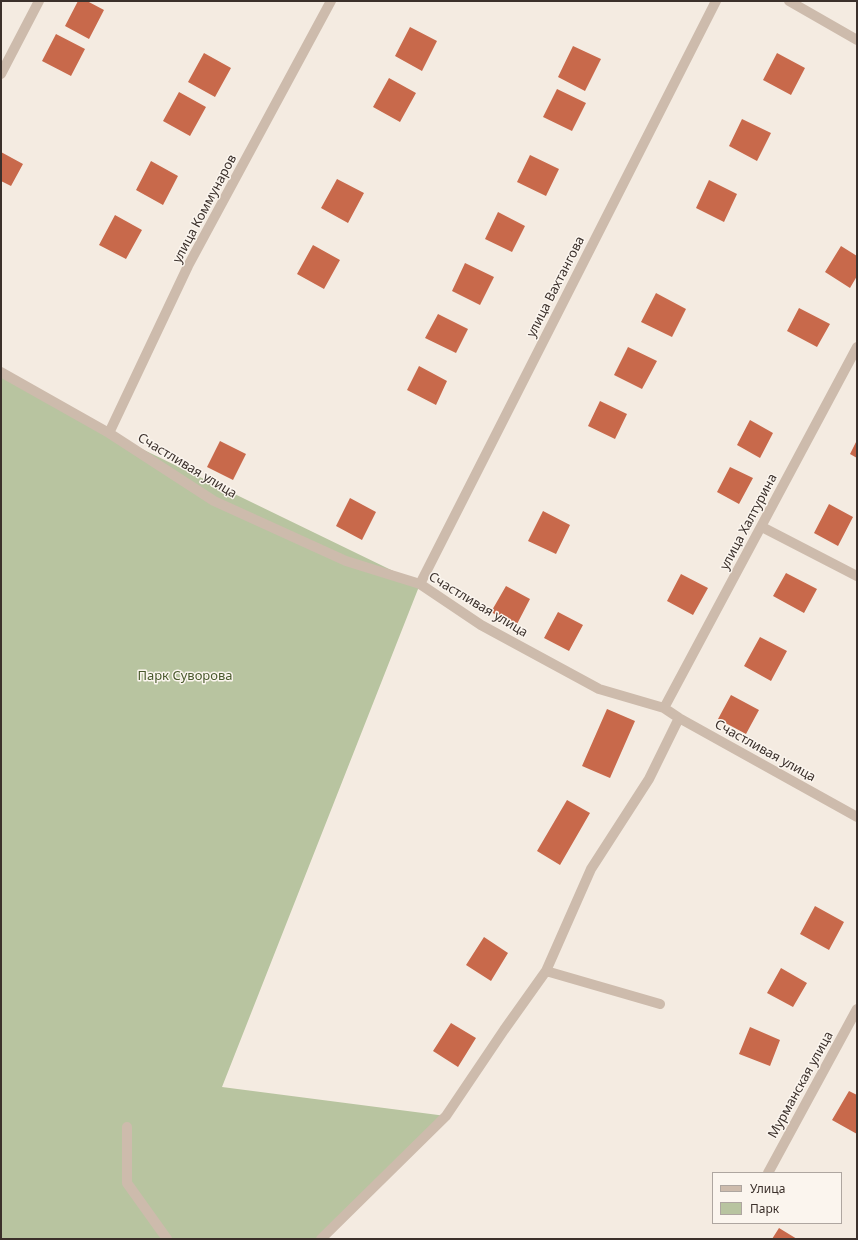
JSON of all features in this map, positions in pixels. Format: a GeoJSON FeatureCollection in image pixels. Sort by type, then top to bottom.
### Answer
{"type":"FeatureCollection","features":[{"type":"Feature","properties":{"kind":"street"},"geometry":{"type":"LineString","coordinates":[[2,68],[39,1]]}},
{"type":"Feature","properties":{"kind":"street","name":"улица Коммунаров"},"geometry":{"type":"LineString","coordinates":[[109,433],[188,266],[331,1]]}},
{"type":"Feature","properties":{"kind":"street","name":"улица Вахтангова"},"geometry":{"type":"LineString","coordinates":[[420,584],[716,1]]}},
{"type":"Feature","properties":{"kind":"street"},"geometry":{"type":"LineString","coordinates":[[789,1],[857,40]]}},
{"type":"Feature","properties":{"kind":"street","name":"улица Халтурина"},"geometry":{"type":"LineString","coordinates":[[664,708],[857,347]]}},
{"type":"Feature","properties":{"kind":"street","name":"Счастливая улица"},"geometry":{"type":"LineString","coordinates":[[1,372],[109,433],[214,501],[346,561],[420,584],[481,625],[598,689],[664,708],[679,718],[857,817]]}},
{"type":"Feature","properties":{"kind":"street"},"geometry":{"type":"LineString","coordinates":[[762,527],[857,576]]}},
{"type":"Feature","properties":{"kind":"street"},"geometry":{"type":"LineString","coordinates":[[321,1239],[446,1116],[546,971],[591,869],[649,779],[679,718]]}},
{"type":"Feature","properties":{"kind":"street"},"geometry":{"type":"LineString","coordinates":[[546,971],[660,1004]]}},
{"type":"Feature","properties":{"kind":"street","name":"Мурманская улица"},"geometry":{"type":"LineString","coordinates":[[769,1172],[857,1008]]}},
{"type":"Feature","properties":{"kind":"street"},"geometry":{"type":"LineString","coordinates":[[127,1127],[127,1183],[167,1239]]}},
{"type":"Feature","properties":{"kind":"green space","name":"Парк Суворова"},"geometry":{"type":"Polygon","coordinates":[[[1,377],[109,433],[420,584],[222,1087],[446,1116],[321,1239],[1,1239],[1,377]]]}},
{"type":"Feature","properties":{"kind":"building"},"geometry":{"type":"Polygon","coordinates":[[[78,1],[87,1],[104,10],[89,39],[65,26],[78,1]]]}},
{"type":"Feature","properties":{"kind":"building"},"geometry":{"type":"Polygon","coordinates":[[[410,27],[437,41],[422,71],[395,56],[410,27]]]}},
{"type":"Feature","properties":{"kind":"building"},"geometry":{"type":"Polygon","coordinates":[[[56,34],[85,49],[71,76],[42,61],[56,34]]]}},
{"type":"Feature","properties":{"kind":"building"},"geometry":{"type":"Polygon","coordinates":[[[573,46],[601,59],[585,91],[558,77],[573,46]]]}},
{"type":"Feature","properties":{"kind":"building"},"geometry":{"type":"Polygon","coordinates":[[[204,53],[231,68],[215,97],[188,82],[204,53]]]}},
{"type":"Feature","properties":{"kind":"building"},"geometry":{"type":"Polygon","coordinates":[[[777,53],[805,68],[791,95],[763,80],[777,53]]]}},
{"type":"Feature","properties":{"kind":"building"},"geometry":{"type":"Polygon","coordinates":[[[389,78],[416,93],[400,122],[373,107],[389,78]]]}},
{"type":"Feature","properties":{"kind":"building"},"geometry":{"type":"Polygon","coordinates":[[[557,89],[586,103],[572,131],[543,117],[557,89]]]}},
{"type":"Feature","properties":{"kind":"building"},"geometry":{"type":"Polygon","coordinates":[[[179,92],[206,107],[190,136],[163,121],[179,92]]]}},
{"type":"Feature","properties":{"kind":"building"},"geometry":{"type":"Polygon","coordinates":[[[742,119],[771,133],[757,161],[729,146],[742,119]]]}},
{"type":"Feature","properties":{"kind":"building"},"geometry":{"type":"Polygon","coordinates":[[[1,152],[23,164],[11,186],[1,181],[1,152]]]}},
{"type":"Feature","properties":{"kind":"building"},"geometry":{"type":"Polygon","coordinates":[[[530,155],[559,169],[546,196],[517,182],[530,155]]]}},
{"type":"Feature","properties":{"kind":"building"},"geometry":{"type":"Polygon","coordinates":[[[151,161],[178,176],[163,205],[136,190],[151,161]]]}},
{"type":"Feature","properties":{"kind":"building"},"geometry":{"type":"Polygon","coordinates":[[[337,179],[364,193],[348,223],[321,208],[337,179]]]}},
{"type":"Feature","properties":{"kind":"building"},"geometry":{"type":"Polygon","coordinates":[[[709,180],[737,194],[724,222],[696,208],[709,180]]]}},
{"type":"Feature","properties":{"kind":"building"},"geometry":{"type":"Polygon","coordinates":[[[498,212],[525,226],[512,252],[485,239],[498,212]]]}},
{"type":"Feature","properties":{"kind":"building"},"geometry":{"type":"Polygon","coordinates":[[[115,215],[142,230],[126,259],[99,245],[115,215]]]}},
{"type":"Feature","properties":{"kind":"building"},"geometry":{"type":"Polygon","coordinates":[[[313,245],[340,260],[324,289],[297,274],[313,245]]]}},
{"type":"Feature","properties":{"kind":"building"},"geometry":{"type":"Polygon","coordinates":[[[841,246],[857,256],[857,276],[850,288],[825,272],[841,246]]]}},
{"type":"Feature","properties":{"kind":"building"},"geometry":{"type":"Polygon","coordinates":[[[465,263],[494,277],[480,305],[452,291],[465,263]]]}},
{"type":"Feature","properties":{"kind":"building"},"geometry":{"type":"Polygon","coordinates":[[[656,293],[686,309],[672,337],[641,322],[656,293]]]}},
{"type":"Feature","properties":{"kind":"building"},"geometry":{"type":"Polygon","coordinates":[[[799,308],[830,324],[817,347],[787,331],[799,308]]]}},
{"type":"Feature","properties":{"kind":"building"},"geometry":{"type":"Polygon","coordinates":[[[438,314],[468,329],[456,353],[425,338],[438,314]]]}},
{"type":"Feature","properties":{"kind":"building"},"geometry":{"type":"Polygon","coordinates":[[[628,347],[657,361],[642,389],[614,375],[628,347]]]}},
{"type":"Feature","properties":{"kind":"building"},"geometry":{"type":"Polygon","coordinates":[[[419,366],[447,381],[436,405],[407,390],[419,366]]]}},
{"type":"Feature","properties":{"kind":"building"},"geometry":{"type":"Polygon","coordinates":[[[600,401],[627,414],[615,439],[588,426],[600,401]]]}},
{"type":"Feature","properties":{"kind":"building"},"geometry":{"type":"Polygon","coordinates":[[[750,420],[773,433],[760,458],[737,445],[750,420]]]}},
{"type":"Feature","properties":{"kind":"building"},"geometry":{"type":"Polygon","coordinates":[[[857,440],[857,458],[850,454],[857,440]]]}},
{"type":"Feature","properties":{"kind":"building"},"geometry":{"type":"Polygon","coordinates":[[[220,441],[246,454],[233,480],[207,467],[220,441]]]}},
{"type":"Feature","properties":{"kind":"building"},"geometry":{"type":"Polygon","coordinates":[[[730,467],[753,478],[739,504],[717,492],[730,467]]]}},
{"type":"Feature","properties":{"kind":"building"},"geometry":{"type":"Polygon","coordinates":[[[350,498],[376,512],[362,540],[336,526],[350,498]]]}},
{"type":"Feature","properties":{"kind":"building"},"geometry":{"type":"Polygon","coordinates":[[[829,504],[853,517],[838,546],[814,533],[829,504]]]}},
{"type":"Feature","properties":{"kind":"building"},"geometry":{"type":"Polygon","coordinates":[[[543,511],[570,525],[556,554],[528,541],[543,511]]]}},
{"type":"Feature","properties":{"kind":"building"},"geometry":{"type":"Polygon","coordinates":[[[786,573],[817,589],[804,613],[773,596],[786,573]]]}},
{"type":"Feature","properties":{"kind":"building"},"geometry":{"type":"Polygon","coordinates":[[[681,574],[708,588],[693,615],[667,601],[681,574]]]}},
{"type":"Feature","properties":{"kind":"building"},"geometry":{"type":"Polygon","coordinates":[[[506,586],[530,599],[516,626],[491,612],[506,586]]]}},
{"type":"Feature","properties":{"kind":"building"},"geometry":{"type":"Polygon","coordinates":[[[558,612],[583,625],[569,651],[544,638],[558,612]]]}},
{"type":"Feature","properties":{"kind":"building"},"geometry":{"type":"Polygon","coordinates":[[[760,637],[787,651],[771,681],[744,666],[760,637]]]}},
{"type":"Feature","properties":{"kind":"building"},"geometry":{"type":"Polygon","coordinates":[[[731,695],[759,710],[746,734],[718,719],[731,695]]]}},
{"type":"Feature","properties":{"kind":"building"},"geometry":{"type":"Polygon","coordinates":[[[607,709],[635,721],[610,778],[582,766],[607,709]]]}},
{"type":"Feature","properties":{"kind":"building"},"geometry":{"type":"Polygon","coordinates":[[[567,800],[590,813],[560,865],[537,851],[567,800]]]}},
{"type":"Feature","properties":{"kind":"building"},"geometry":{"type":"Polygon","coordinates":[[[815,906],[844,922],[829,950],[800,934],[815,906]]]}},
{"type":"Feature","properties":{"kind":"building"},"geometry":{"type":"Polygon","coordinates":[[[484,937],[508,953],[491,981],[466,965],[484,937]]]}},
{"type":"Feature","properties":{"kind":"building"},"geometry":{"type":"Polygon","coordinates":[[[781,968],[807,983],[793,1007],[767,993],[781,968]]]}},
{"type":"Feature","properties":{"kind":"building"},"geometry":{"type":"Polygon","coordinates":[[[451,1023],[476,1038],[458,1067],[433,1051],[451,1023]]]}},
{"type":"Feature","properties":{"kind":"building"},"geometry":{"type":"Polygon","coordinates":[[[750,1027],[780,1040],[770,1066],[739,1054],[750,1027]]]}},
{"type":"Feature","properties":{"kind":"building"},"geometry":{"type":"Polygon","coordinates":[[[849,1091],[857,1095],[857,1134],[832,1120],[849,1091]]]}},
{"type":"Feature","properties":{"kind":"building"},"geometry":{"type":"Polygon","coordinates":[[[779,1228],[797,1239],[772,1239],[779,1228]]]}}]}
